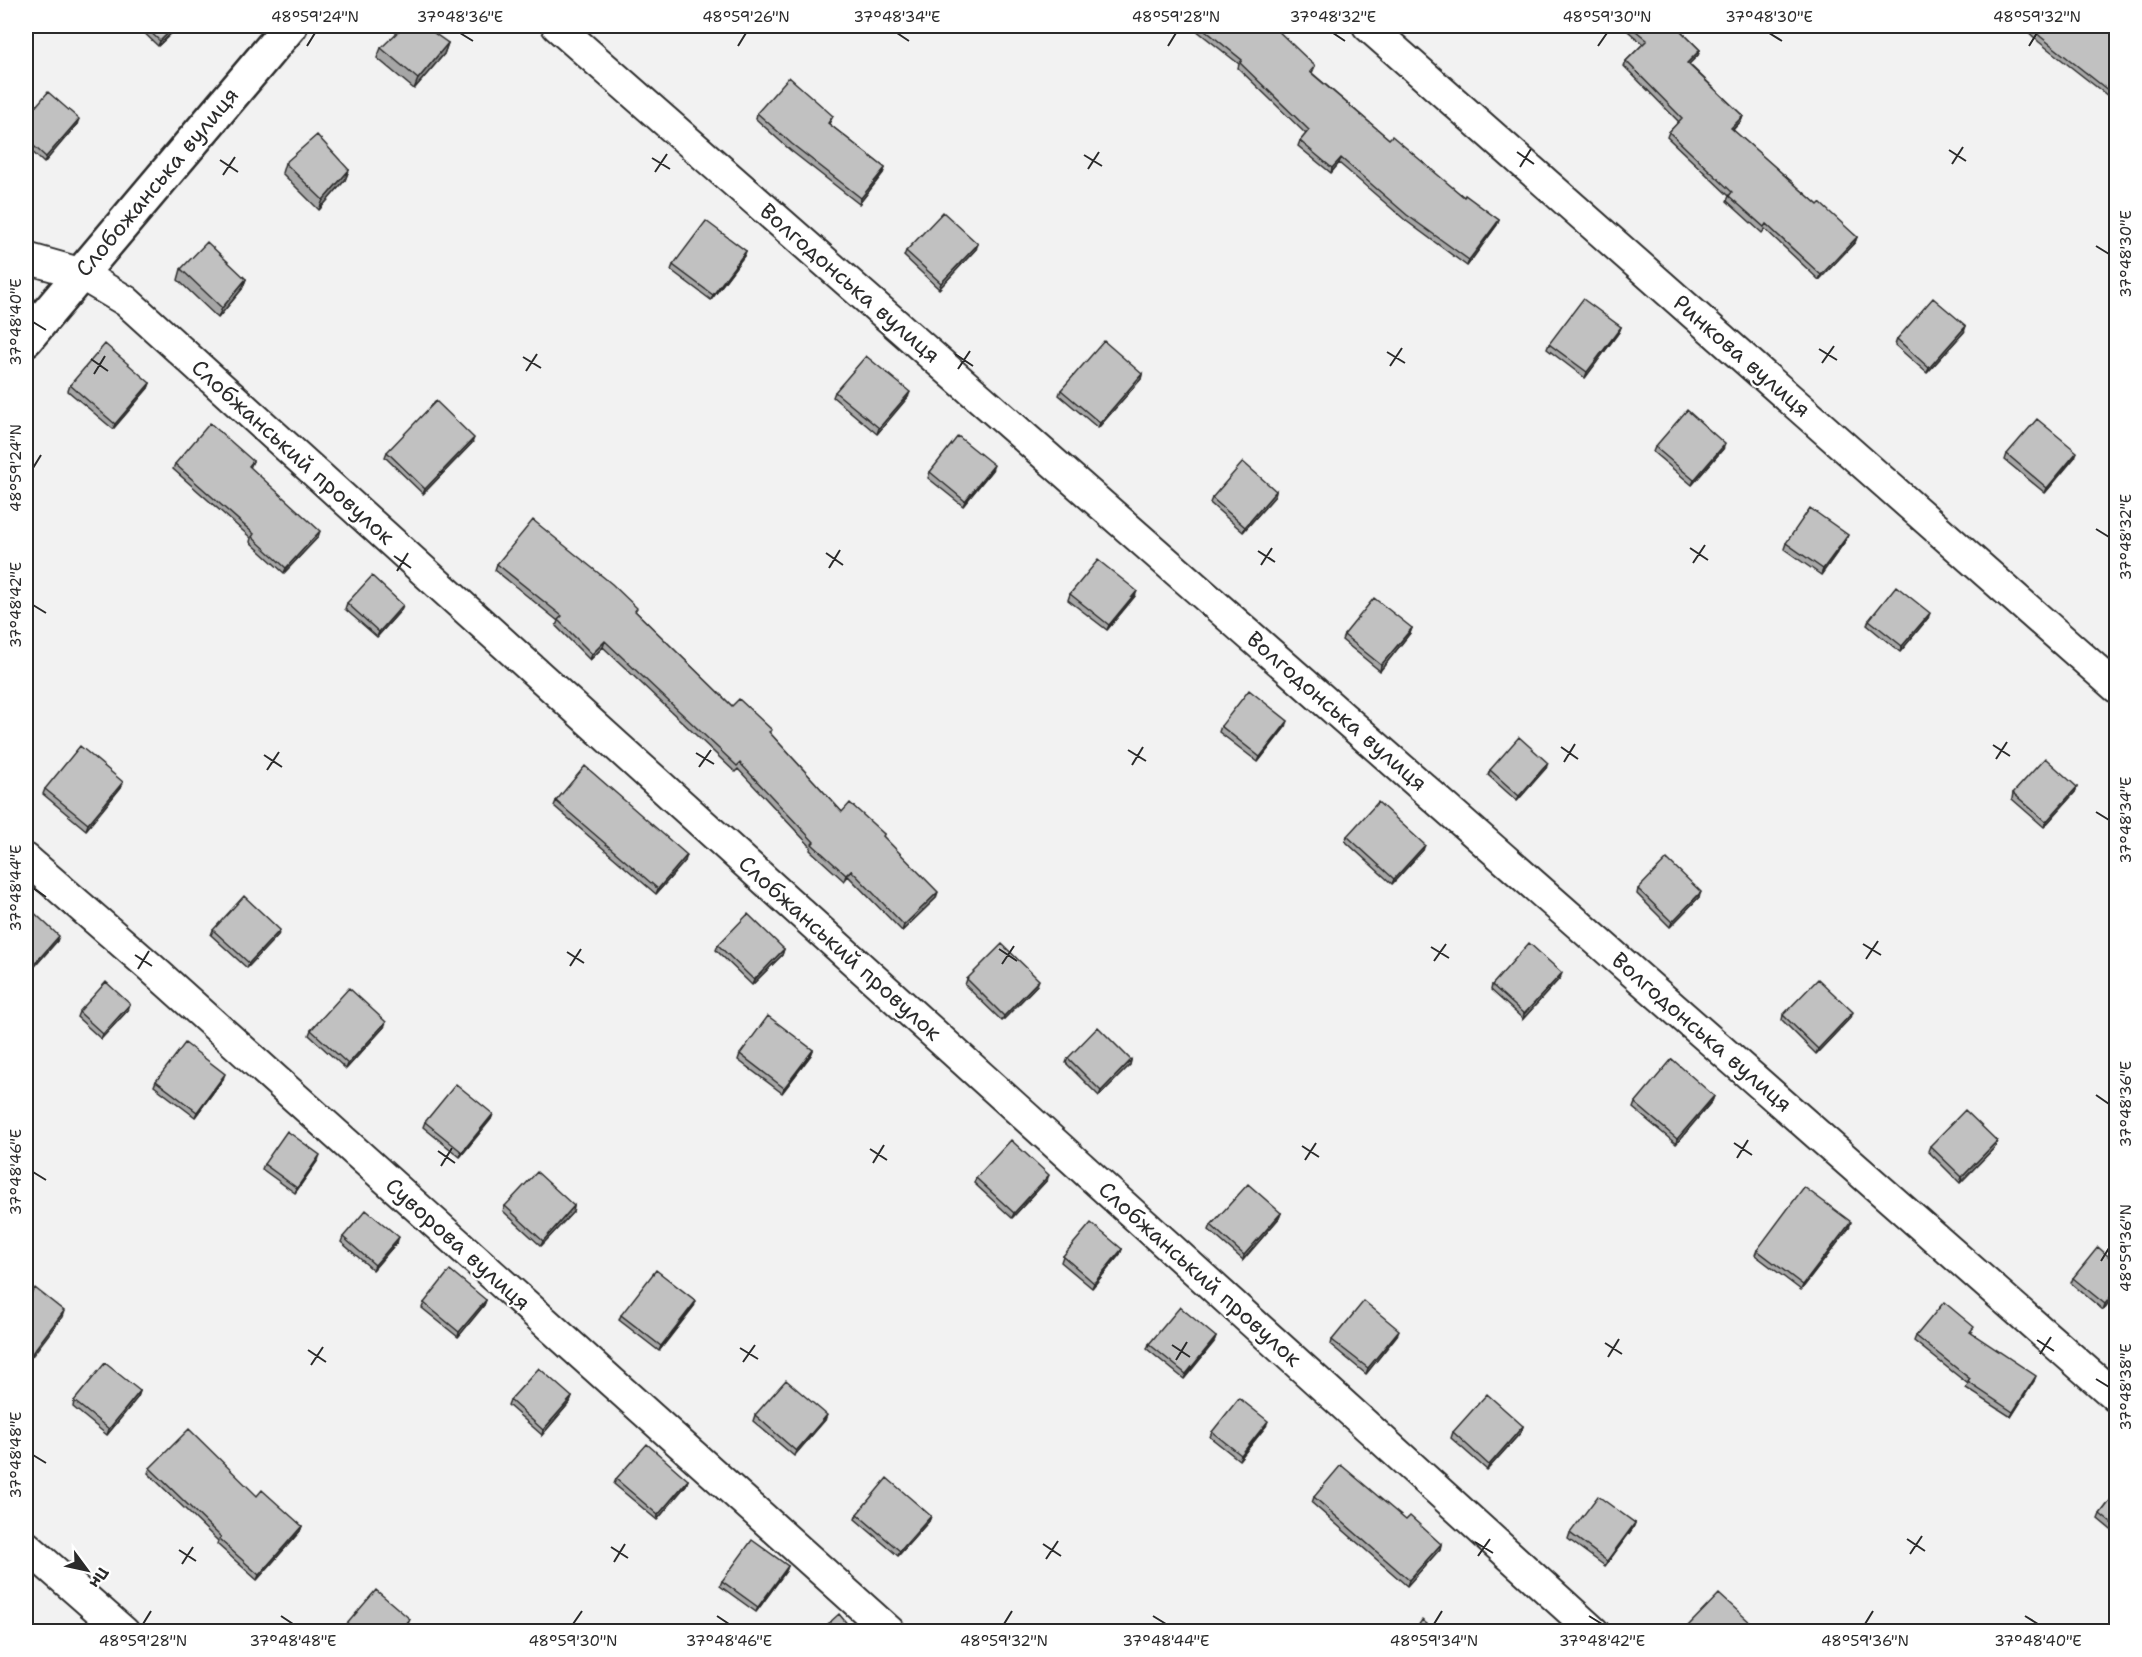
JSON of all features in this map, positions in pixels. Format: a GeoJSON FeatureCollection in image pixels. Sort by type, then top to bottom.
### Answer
{"type":"FeatureCollection","features":[{"type":"Feature","properties":{"kind":"main road","name":"Слобожанська вулиця"},"geometry":{"type":"LineString","coordinates":[[26,339],[79,273],[290,26]]}},
{"type":"Feature","properties":{"kind":"street","name":"Волгодонська вулиця"},"geometry":{"type":"LineString","coordinates":[[557,26],[2116,1397]]}},
{"type":"Feature","properties":{"kind":"street","name":"Ринкова вулиця"},"geometry":{"type":"LineString","coordinates":[[1368,26],[2116,687]]}},
{"type":"Feature","properties":{"kind":"street","name":"Слобжанський провулок"},"geometry":{"type":"LineString","coordinates":[[26,258],[79,273],[126,301],[1594,1632]]}},
{"type":"Feature","properties":{"kind":"street","name":"Суворова вулиця"},"geometry":{"type":"LineString","coordinates":[[26,859],[149,966],[890,1632]]}},
{"type":"Feature","properties":{"kind":"street"},"geometry":{"type":"LineString","coordinates":[[26,1546],[124,1632]]}},
{"type":"Feature","properties":{"kind":"building"},"geometry":{"type":"Polygon","coordinates":[[[144,26],[175,26],[160,41],[144,26]]]}},
{"type":"Feature","properties":{"kind":"building"},"geometry":{"type":"Polygon","coordinates":[[[404,26],[424,26],[448,43],[418,79],[381,48],[404,26]]]}},
{"type":"Feature","properties":{"kind":"building"},"geometry":{"type":"Polygon","coordinates":[[[1200,26],[1269,26],[1273,29],[1274,27],[1315,66],[1310,72],[1389,139],[1392,136],[1464,197],[1465,195],[1499,220],[1469,260],[1407,215],[1341,158],[1332,168],[1300,141],[1309,130],[1240,63],[1242,60],[1200,26]]]}},
{"type":"Feature","properties":{"kind":"building"},"geometry":{"type":"Polygon","coordinates":[[[1630,26],[1676,26],[1700,50],[1687,63],[1743,116],[1731,128],[1857,237],[1821,275],[1766,224],[1764,227],[1729,196],[1732,192],[1669,132],[1682,118],[1626,61],[1647,40],[1630,26]]]}},
{"type":"Feature","properties":{"kind":"building"},"geometry":{"type":"Polygon","coordinates":[[[2029,26],[2113,26],[2116,29],[2116,82],[2109,91],[2029,26]]]}},
{"type":"Feature","properties":{"kind":"building"},"geometry":{"type":"Polygon","coordinates":[[[789,77],[833,116],[828,123],[885,168],[861,198],[792,144],[757,113],[789,77]]]}},
{"type":"Feature","properties":{"kind":"building"},"geometry":{"type":"Polygon","coordinates":[[[48,92],[79,119],[46,157],[26,139],[26,118],[48,92]]]}},
{"type":"Feature","properties":{"kind":"building"},"geometry":{"type":"Polygon","coordinates":[[[317,135],[349,170],[323,200],[285,163],[317,135]]]}},
{"type":"Feature","properties":{"kind":"building"},"geometry":{"type":"Polygon","coordinates":[[[943,212],[978,244],[941,283],[906,251],[943,212]]]}},
{"type":"Feature","properties":{"kind":"building"},"geometry":{"type":"Polygon","coordinates":[[[706,221],[746,251],[713,295],[673,265],[706,221]]]}},
{"type":"Feature","properties":{"kind":"building"},"geometry":{"type":"Polygon","coordinates":[[[207,242],[246,279],[222,308],[181,269],[207,242]]]}},
{"type":"Feature","properties":{"kind":"building"},"geometry":{"type":"Polygon","coordinates":[[[1933,298],[1966,326],[1929,368],[1897,339],[1933,298]]]}},
{"type":"Feature","properties":{"kind":"building"},"geometry":{"type":"Polygon","coordinates":[[[1583,299],[1621,327],[1587,372],[1549,344],[1583,299]]]}},
{"type":"Feature","properties":{"kind":"building"},"geometry":{"type":"Polygon","coordinates":[[[1104,341],[1142,374],[1100,423],[1061,390],[1104,341]]]}},
{"type":"Feature","properties":{"kind":"building"},"geometry":{"type":"Polygon","coordinates":[[[105,344],[150,383],[115,424],[70,385],[105,344]]]}},
{"type":"Feature","properties":{"kind":"building"},"geometry":{"type":"Polygon","coordinates":[[[866,356],[910,392],[879,428],[835,392],[866,356]]]}},
{"type":"Feature","properties":{"kind":"building"},"geometry":{"type":"Polygon","coordinates":[[[436,401],[474,438],[425,489],[387,452],[436,401]]]}},
{"type":"Feature","properties":{"kind":"building"},"geometry":{"type":"Polygon","coordinates":[[[1687,410],[1725,444],[1694,480],[1655,447],[1687,410]]]}},
{"type":"Feature","properties":{"kind":"building"},"geometry":{"type":"Polygon","coordinates":[[[2037,419],[2077,452],[2047,488],[2007,454],[2037,419]]]}},
{"type":"Feature","properties":{"kind":"building"},"geometry":{"type":"Polygon","coordinates":[[[210,423],[253,461],[249,466],[320,531],[286,568],[252,537],[254,534],[175,464],[210,423]]]}},
{"type":"Feature","properties":{"kind":"building"},"geometry":{"type":"Polygon","coordinates":[[[958,436],[994,465],[965,501],[930,472],[958,436]]]}},
{"type":"Feature","properties":{"kind":"building"},"geometry":{"type":"Polygon","coordinates":[[[1243,462],[1276,491],[1245,527],[1212,498],[1243,462]]]}},
{"type":"Feature","properties":{"kind":"building"},"geometry":{"type":"Polygon","coordinates":[[[1810,508],[1848,535],[1823,569],[1786,543],[1810,508]]]}},
{"type":"Feature","properties":{"kind":"building"},"geometry":{"type":"Polygon","coordinates":[[[533,520],[612,584],[637,608],[635,611],[732,706],[739,699],[772,730],[769,732],[842,812],[850,803],[884,834],[883,836],[938,892],[904,925],[851,870],[846,875],[812,844],[814,842],[740,763],[737,766],[605,641],[592,654],[558,620],[562,616],[497,564],[533,520]]]}},
{"type":"Feature","properties":{"kind":"building"},"geometry":{"type":"Polygon","coordinates":[[[1098,560],[1137,591],[1109,625],[1070,594],[1098,560]]]}},
{"type":"Feature","properties":{"kind":"building"},"geometry":{"type":"Polygon","coordinates":[[[372,576],[403,605],[379,632],[347,603],[372,576]]]}},
{"type":"Feature","properties":{"kind":"building"},"geometry":{"type":"Polygon","coordinates":[[[1896,586],[1930,613],[1902,646],[1869,620],[1896,586]]]}},
{"type":"Feature","properties":{"kind":"building"},"geometry":{"type":"Polygon","coordinates":[[[1374,598],[1412,628],[1381,665],[1344,635],[1374,598]]]}},
{"type":"Feature","properties":{"kind":"building"},"geometry":{"type":"Polygon","coordinates":[[[1249,690],[1288,721],[1260,757],[1221,726],[1249,690]]]}},
{"type":"Feature","properties":{"kind":"building"},"geometry":{"type":"Polygon","coordinates":[[[1519,737],[1548,763],[1519,796],[1490,770],[1519,737]]]}},
{"type":"Feature","properties":{"kind":"building"},"geometry":{"type":"Polygon","coordinates":[[[80,746],[123,782],[88,824],[45,789],[80,746]]]}},
{"type":"Feature","properties":{"kind":"building"},"geometry":{"type":"Polygon","coordinates":[[[2045,758],[2077,787],[2046,822],[2013,793],[2045,758]]]}},
{"type":"Feature","properties":{"kind":"building"},"geometry":{"type":"Polygon","coordinates":[[[585,766],[687,855],[658,889],[556,801],[585,766]]]}},
{"type":"Feature","properties":{"kind":"building"},"geometry":{"type":"Polygon","coordinates":[[[1378,802],[1425,845],[1394,879],[1347,836],[1378,802]]]}},
{"type":"Feature","properties":{"kind":"building"},"geometry":{"type":"Polygon","coordinates":[[[1667,859],[1701,892],[1672,922],[1638,889],[1667,859]]]}},
{"type":"Feature","properties":{"kind":"building"},"geometry":{"type":"Polygon","coordinates":[[[244,896],[280,930],[249,963],[213,930],[244,896]]]}},
{"type":"Feature","properties":{"kind":"building"},"geometry":{"type":"Polygon","coordinates":[[[26,905],[59,936],[30,969],[26,965],[26,905]]]}},
{"type":"Feature","properties":{"kind":"building"},"geometry":{"type":"Polygon","coordinates":[[[748,914],[784,949],[754,980],[718,945],[748,914]]]}},
{"type":"Feature","properties":{"kind":"building"},"geometry":{"type":"Polygon","coordinates":[[[1529,943],[1562,973],[1524,1014],[1492,985],[1529,943]]]}},
{"type":"Feature","properties":{"kind":"building"},"geometry":{"type":"Polygon","coordinates":[[[1002,944],[1039,980],[1004,1016],[967,979],[1002,944]]]}},
{"type":"Feature","properties":{"kind":"building"},"geometry":{"type":"Polygon","coordinates":[[[1818,979],[1853,1012],[1818,1049],[1783,1015],[1818,979]]]}},
{"type":"Feature","properties":{"kind":"building"},"geometry":{"type":"Polygon","coordinates":[[[106,982],[130,1004],[103,1034],[79,1012],[106,982]]]}},
{"type":"Feature","properties":{"kind":"building"},"geometry":{"type":"Polygon","coordinates":[[[349,988],[386,1022],[348,1064],[311,1030],[349,988]]]}},
{"type":"Feature","properties":{"kind":"building"},"geometry":{"type":"Polygon","coordinates":[[[768,1016],[813,1050],[784,1088],[740,1054],[768,1016]]]}},
{"type":"Feature","properties":{"kind":"building"},"geometry":{"type":"Polygon","coordinates":[[[1098,1027],[1131,1060],[1101,1091],[1068,1058],[1098,1027]]]}},
{"type":"Feature","properties":{"kind":"building"},"geometry":{"type":"Polygon","coordinates":[[[185,1043],[225,1074],[197,1112],[156,1081],[185,1043]]]}},
{"type":"Feature","properties":{"kind":"building"},"geometry":{"type":"Polygon","coordinates":[[[1672,1059],[1714,1096],[1677,1139],[1635,1103],[1672,1059]]]}},
{"type":"Feature","properties":{"kind":"building"},"geometry":{"type":"Polygon","coordinates":[[[456,1084],[493,1114],[462,1152],[425,1122],[456,1084]]]}},
{"type":"Feature","properties":{"kind":"building"},"geometry":{"type":"Polygon","coordinates":[[[1965,1110],[1997,1141],[1962,1177],[1930,1146],[1965,1110]]]}},
{"type":"Feature","properties":{"kind":"building"},"geometry":{"type":"Polygon","coordinates":[[[287,1131],[320,1155],[297,1188],[264,1164],[287,1131]]]}},
{"type":"Feature","properties":{"kind":"building"},"geometry":{"type":"Polygon","coordinates":[[[1011,1140],[1049,1175],[1014,1213],[976,1178],[1011,1140]]]}},
{"type":"Feature","properties":{"kind":"building"},"geometry":{"type":"Polygon","coordinates":[[[537,1172],[574,1206],[543,1241],[505,1206],[537,1172]]]}},
{"type":"Feature","properties":{"kind":"building"},"geometry":{"type":"Polygon","coordinates":[[[1248,1184],[1281,1213],[1244,1255],[1211,1225],[1248,1184]]]}},
{"type":"Feature","properties":{"kind":"building"},"geometry":{"type":"Polygon","coordinates":[[[1804,1187],[1851,1222],[1803,1285],[1757,1250],[1804,1187]]]}},
{"type":"Feature","properties":{"kind":"building"},"geometry":{"type":"Polygon","coordinates":[[[366,1210],[399,1237],[375,1265],[343,1237],[366,1210]]]}},
{"type":"Feature","properties":{"kind":"building"},"geometry":{"type":"Polygon","coordinates":[[[1091,1223],[1122,1249],[1094,1283],[1063,1256],[1091,1223]]]}},
{"type":"Feature","properties":{"kind":"building"},"geometry":{"type":"Polygon","coordinates":[[[2098,1247],[2116,1263],[2116,1290],[2105,1304],[2073,1278],[2098,1247]]]}},
{"type":"Feature","properties":{"kind":"building"},"geometry":{"type":"Polygon","coordinates":[[[450,1270],[486,1300],[459,1332],[424,1303],[450,1270]]]}},
{"type":"Feature","properties":{"kind":"building"},"geometry":{"type":"Polygon","coordinates":[[[656,1270],[696,1301],[661,1346],[621,1315],[656,1270]]]}},
{"type":"Feature","properties":{"kind":"building"},"geometry":{"type":"Polygon","coordinates":[[[35,1288],[64,1311],[26,1361],[26,1300],[35,1288]]]}},
{"type":"Feature","properties":{"kind":"building"},"geometry":{"type":"Polygon","coordinates":[[[1364,1301],[1399,1330],[1368,1368],[1332,1340],[1364,1301]]]}},
{"type":"Feature","properties":{"kind":"building"},"geometry":{"type":"Polygon","coordinates":[[[1944,1302],[1974,1327],[1970,1332],[2036,1376],[2013,1412],[1968,1382],[1970,1379],[1916,1336],[1944,1302]]]}},
{"type":"Feature","properties":{"kind":"building"},"geometry":{"type":"Polygon","coordinates":[[[1180,1307],[1216,1337],[1186,1374],[1149,1344],[1180,1307]]]}},
{"type":"Feature","properties":{"kind":"building"},"geometry":{"type":"Polygon","coordinates":[[[105,1363],[140,1391],[109,1429],[74,1401],[105,1363]]]}},
{"type":"Feature","properties":{"kind":"building"},"geometry":{"type":"Polygon","coordinates":[[[539,1368],[572,1397],[543,1430],[510,1400],[539,1368]]]}},
{"type":"Feature","properties":{"kind":"building"},"geometry":{"type":"Polygon","coordinates":[[[786,1380],[827,1415],[796,1451],[755,1415],[786,1380]]]}},
{"type":"Feature","properties":{"kind":"building"},"geometry":{"type":"Polygon","coordinates":[[[1487,1394],[1523,1426],[1489,1465],[1453,1432],[1487,1394]]]}},
{"type":"Feature","properties":{"kind":"building"},"geometry":{"type":"Polygon","coordinates":[[[1239,1398],[1268,1421],[1241,1455],[1212,1432],[1239,1398]]]}},
{"type":"Feature","properties":{"kind":"building"},"geometry":{"type":"Polygon","coordinates":[[[189,1429],[257,1496],[262,1490],[302,1526],[259,1575],[219,1539],[221,1537],[150,1468],[189,1429]]]}},
{"type":"Feature","properties":{"kind":"building"},"geometry":{"type":"Polygon","coordinates":[[[647,1444],[688,1480],[658,1515],[616,1479],[647,1444]]]}},
{"type":"Feature","properties":{"kind":"building"},"geometry":{"type":"Polygon","coordinates":[[[1341,1465],[1406,1520],[1410,1516],[1441,1544],[1409,1580],[1314,1497],[1341,1465]]]}},
{"type":"Feature","properties":{"kind":"building"},"geometry":{"type":"Polygon","coordinates":[[[887,1478],[931,1516],[900,1551],[857,1514],[887,1478]]]}},
{"type":"Feature","properties":{"kind":"building"},"geometry":{"type":"Polygon","coordinates":[[[2116,1493],[2116,1527],[2100,1514],[2116,1493]]]}},
{"type":"Feature","properties":{"kind":"building"},"geometry":{"type":"Polygon","coordinates":[[[1598,1496],[1635,1523],[1607,1561],[1570,1533],[1598,1496]]]}},
{"type":"Feature","properties":{"kind":"building"},"geometry":{"type":"Polygon","coordinates":[[[752,1540],[788,1566],[758,1607],[722,1581],[752,1540]]]}},
{"type":"Feature","properties":{"kind":"building"},"geometry":{"type":"Polygon","coordinates":[[[376,1590],[410,1619],[400,1632],[340,1632],[376,1590]]]}},
{"type":"Feature","properties":{"kind":"building"},"geometry":{"type":"Polygon","coordinates":[[[1719,1594],[1752,1624],[1745,1632],[1692,1632],[1687,1627],[1719,1594]]]}},
{"type":"Feature","properties":{"kind":"building"},"geometry":{"type":"Polygon","coordinates":[[[839,1614],[854,1632],[819,1632],[839,1614]]]}},
{"type":"Feature","properties":{"kind":"building"},"geometry":{"type":"Polygon","coordinates":[[[1422,1620],[1437,1632],[1414,1632],[1422,1620]]]}},
{"type":"Feature","properties":{"kind":"building"},"geometry":{"type":"Polygon","coordinates":[[[1535,1624],[1545,1632],[1529,1632],[1535,1624]]]}},
{"type":"Feature","properties":{"kind":"building"},"geometry":{"type":"Polygon","coordinates":[[[1044,1626],[1052,1632],[1041,1632],[1044,1626]]]}}]}
